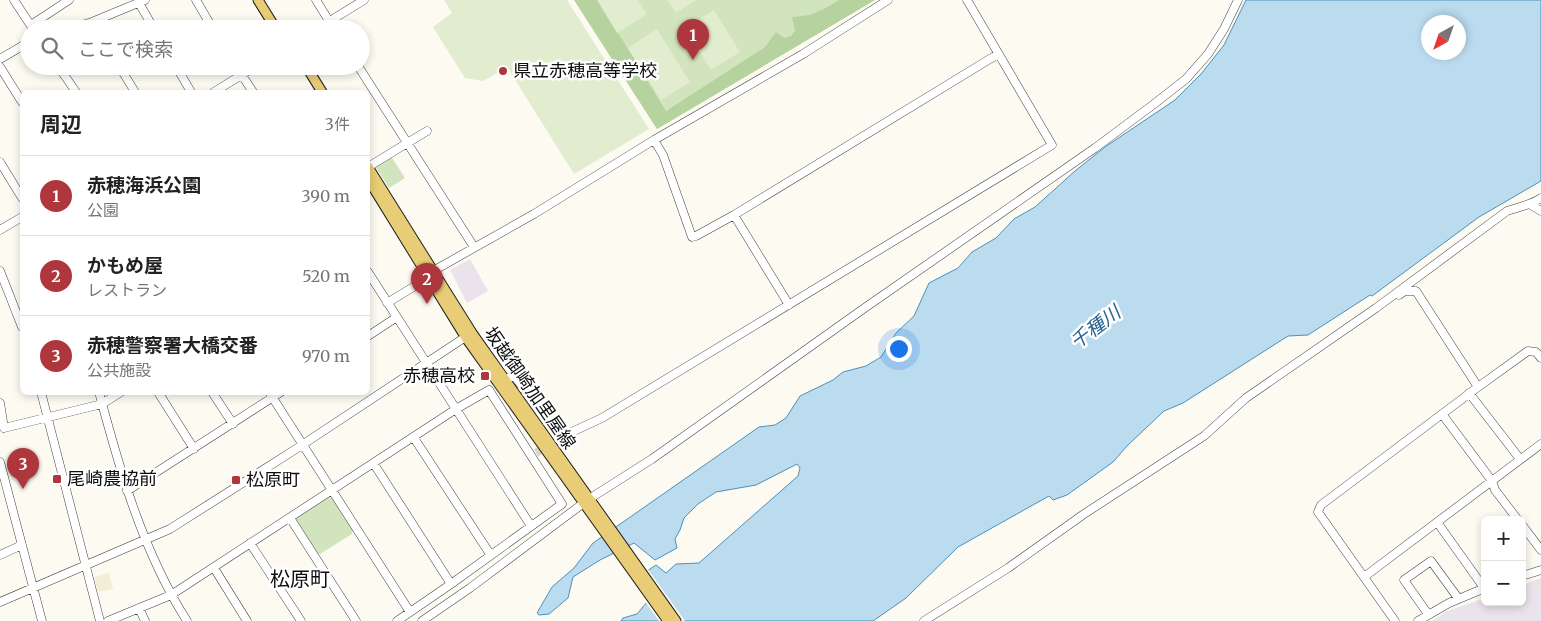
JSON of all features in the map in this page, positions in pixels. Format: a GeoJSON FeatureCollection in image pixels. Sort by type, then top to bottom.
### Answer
{"type":"FeatureCollection","features":[{"type":"Feature","properties":{"kind":"main road"},"geometry":{"type":"LineString","coordinates":[[258,0],[270,20]]}},
{"type":"Feature","properties":{"kind":"main road"},"geometry":{"type":"LineString","coordinates":[[265,0],[277,20]]}},
{"type":"Feature","properties":{"kind":"main road"},"geometry":{"type":"LineString","coordinates":[[305,75],[314,90]]}},
{"type":"Feature","properties":{"kind":"main road"},"geometry":{"type":"LineString","coordinates":[[312,75],[321,90]]}},
{"type":"Feature","properties":{"kind":"main road","name":"坂越御崎加里屋線"},"geometry":{"type":"LineString","coordinates":[[370,170],[469,336],[588,503],[668,621]]}},
{"type":"Feature","properties":{"kind":"main road","name":"坂越御崎加里屋線"},"geometry":{"type":"LineString","coordinates":[[370,182],[431,274]]}},
{"type":"Feature","properties":{"kind":"main road","name":"坂越御崎加里屋線"},"geometry":{"type":"LineString","coordinates":[[588,503],[676,621]]}},
{"type":"Feature","properties":{"kind":"street"},"geometry":{"type":"LineString","coordinates":[[14,0],[27,20]]}},
{"type":"Feature","properties":{"kind":"street"},"geometry":{"type":"LineString","coordinates":[[42,20],[69,0]]}},
{"type":"Feature","properties":{"kind":"street"},"geometry":{"type":"LineString","coordinates":[[196,0],[208,20]]}},
{"type":"Feature","properties":{"kind":"street"},"geometry":{"type":"LineString","coordinates":[[316,0],[328,20]]}},
{"type":"Feature","properties":{"kind":"street"},"geometry":{"type":"LineString","coordinates":[[331,20],[364,0]]}},
{"type":"Feature","properties":{"kind":"street"},"geometry":{"type":"LineString","coordinates":[[387,303],[474,247],[534,214],[654,140],[803,54],[888,0]]}},
{"type":"Feature","properties":{"kind":"street"},"geometry":{"type":"LineString","coordinates":[[108,621],[171,595],[456,409],[514,376],[562,436],[602,418],[1052,145],[967,0]]}},
{"type":"Feature","properties":{"kind":"street"},"geometry":{"type":"LineString","coordinates":[[422,621],[1095,148],[1186,79],[1208,54],[1224,29],[1238,0]]}},
{"type":"Feature","properties":{"kind":"street"},"geometry":{"type":"LineString","coordinates":[[105,20],[142,2],[150,20]]}},
{"type":"Feature","properties":{"kind":"street"},"geometry":{"type":"LineString","coordinates":[[0,59],[20,47]]}},
{"type":"Feature","properties":{"kind":"street"},"geometry":{"type":"LineString","coordinates":[[654,140],[663,155],[692,237],[734,215],[998,54]]}},
{"type":"Feature","properties":{"kind":"street"},"geometry":{"type":"LineString","coordinates":[[0,67],[20,99]]}},
{"type":"Feature","properties":{"kind":"street"},"geometry":{"type":"LineString","coordinates":[[64,75],[75,90]]}},
{"type":"Feature","properties":{"kind":"street"},"geometry":{"type":"LineString","coordinates":[[125,75],[134,90]]}},
{"type":"Feature","properties":{"kind":"street"},"geometry":{"type":"LineString","coordinates":[[182,75],[191,90]]}},
{"type":"Feature","properties":{"kind":"street"},"geometry":{"type":"LineString","coordinates":[[217,90],[242,75],[252,90]]}},
{"type":"Feature","properties":{"kind":"street"},"geometry":{"type":"LineString","coordinates":[[364,75],[474,247]]}},
{"type":"Feature","properties":{"kind":"street"},"geometry":{"type":"LineString","coordinates":[[370,166],[427,131]]}},
{"type":"Feature","properties":{"kind":"street"},"geometry":{"type":"LineString","coordinates":[[0,162],[20,195]]}},
{"type":"Feature","properties":{"kind":"street"},"geometry":{"type":"LineString","coordinates":[[924,621],[1008,568],[1084,514],[1204,436],[1246,398],[1376,308],[1507,211],[1531,204],[1541,198]]}},
{"type":"Feature","properties":{"kind":"street"},"geometry":{"type":"LineString","coordinates":[[1531,204],[1541,211]]}},
{"type":"Feature","properties":{"kind":"street"},"geometry":{"type":"LineString","coordinates":[[734,215],[789,305]]}},
{"type":"Feature","properties":{"kind":"street"},"geometry":{"type":"LineString","coordinates":[[0,230],[20,218]]}},
{"type":"Feature","properties":{"kind":"street"},"geometry":{"type":"LineString","coordinates":[[0,271],[20,322]]}},
{"type":"Feature","properties":{"kind":"street"},"geometry":{"type":"LineString","coordinates":[[370,275],[532,526]]}},
{"type":"Feature","properties":{"kind":"street"},"geometry":{"type":"LineString","coordinates":[[1376,308],[1405,291],[1416,291],[1478,387]]}},
{"type":"Feature","properties":{"kind":"street"},"geometry":{"type":"LineString","coordinates":[[370,335],[397,318]]}},
{"type":"Feature","properties":{"kind":"street"},"geometry":{"type":"LineString","coordinates":[[0,602],[147,540],[176,525],[469,336]]}},
{"type":"Feature","properties":{"kind":"street"},"geometry":{"type":"LineString","coordinates":[[1394,621],[1318,512],[1321,505],[1469,393],[1528,351],[1536,352],[1541,358]]}},
{"type":"Feature","properties":{"kind":"street"},"geometry":{"type":"LineString","coordinates":[[397,621],[562,504],[534,454],[489,390]]}},
{"type":"Feature","properties":{"kind":"street"},"geometry":{"type":"LineString","coordinates":[[1469,393],[1520,459]]}},
{"type":"Feature","properties":{"kind":"street"},"geometry":{"type":"LineString","coordinates":[[42,395],[100,621]]}},
{"type":"Feature","properties":{"kind":"street"},"geometry":{"type":"LineString","coordinates":[[100,395],[127,491],[171,595],[187,621]]}},
{"type":"Feature","properties":{"kind":"street"},"geometry":{"type":"LineString","coordinates":[[0,403],[1,427],[102,404],[116,395]]}},
{"type":"Feature","properties":{"kind":"street"},"geometry":{"type":"LineString","coordinates":[[160,395],[194,449]]}},
{"type":"Feature","properties":{"kind":"street"},"geometry":{"type":"LineString","coordinates":[[214,395],[233,424]]}},
{"type":"Feature","properties":{"kind":"street"},"geometry":{"type":"LineString","coordinates":[[127,491],[233,424],[270,395],[410,612]]}},
{"type":"Feature","properties":{"kind":"street"},"geometry":{"type":"LineString","coordinates":[[1442,414],[1492,481],[1495,490],[1515,516]]}},
{"type":"Feature","properties":{"kind":"street"},"geometry":{"type":"LineString","coordinates":[[414,438],[490,554]]}},
{"type":"Feature","properties":{"kind":"street"},"geometry":{"type":"LineString","coordinates":[[1364,577],[1538,446],[1541,456]]}},
{"type":"Feature","properties":{"kind":"street"},"geometry":{"type":"LineString","coordinates":[[0,462],[42,621]]}},
{"type":"Feature","properties":{"kind":"street"},"geometry":{"type":"LineString","coordinates":[[374,464],[451,584]]}},
{"type":"Feature","properties":{"kind":"street"},"geometry":{"type":"LineString","coordinates":[[290,518],[356,621]]}},
{"type":"Feature","properties":{"kind":"street"},"geometry":{"type":"LineString","coordinates":[[1437,522],[1481,584]]}},
{"type":"Feature","properties":{"kind":"street"},"geometry":{"type":"LineString","coordinates":[[1526,530],[1541,550]]}},
{"type":"Feature","properties":{"kind":"street"},"geometry":{"type":"LineString","coordinates":[[250,543],[301,621]]}},
{"type":"Feature","properties":{"kind":"street"},"geometry":{"type":"LineString","coordinates":[[0,555],[22,545]]}},
{"type":"Feature","properties":{"kind":"street"},"geometry":{"type":"LineString","coordinates":[[1428,614],[1404,580],[1431,561],[1458,598]]}},
{"type":"Feature","properties":{"kind":"street"},"geometry":{"type":"LineString","coordinates":[[214,568],[247,621]]}},
{"type":"Feature","properties":{"kind":"street"},"geometry":{"type":"LineString","coordinates":[[1526,575],[1541,570]]}},
{"type":"Feature","properties":{"kind":"street"},"geometry":{"type":"LineString","coordinates":[[1418,621],[1458,598],[1481,589]]}},
{"type":"Feature","properties":{"kind":"street"},"geometry":{"type":"LineString","coordinates":[[140,608],[145,621]]}},
{"type":"Feature","properties":{"kind":"shaded area"},"geometry":{"type":"Polygon","coordinates":[[[470,259],[488,291],[467,303],[450,270],[470,259]]]}},
{"type":"Feature","properties":{"kind":"shaded area"},"geometry":{"type":"Polygon","coordinates":[[[109,573],[113,589],[98,592],[94,577],[109,573]]]}},
{"type":"Feature","properties":{"kind":"shaded area"},"geometry":{"type":"Polygon","coordinates":[[[1541,578],[1541,621],[1432,621],[1447,611],[1481,599],[1481,606],[1526,606],[1526,584],[1541,578]]]}},
{"type":"Feature","properties":{"kind":"green space"},"geometry":{"type":"Polygon","coordinates":[[[444,0],[567,0],[649,129],[574,174],[507,67],[483,81],[465,78],[433,27],[452,13],[444,0]]]}},
{"type":"Feature","properties":{"kind":"green space"},"geometry":{"type":"Polygon","coordinates":[[[574,0],[875,0],[657,129],[574,0]]]}},
{"type":"Feature","properties":{"kind":"green space"},"geometry":{"type":"Polygon","coordinates":[[[574,0],[598,0],[666,111],[765,47],[776,32],[784,38],[791,36],[795,31],[792,17],[810,15],[839,0],[875,0],[657,129],[574,0]]]}},
{"type":"Feature","properties":{"kind":"green space"},"geometry":{"type":"Polygon","coordinates":[[[597,0],[638,0],[647,14],[617,33],[597,0]]]}},
{"type":"Feature","properties":{"kind":"green space"},"geometry":{"type":"Polygon","coordinates":[[[667,0],[696,0],[676,13],[667,0]]]}},
{"type":"Feature","properties":{"kind":"green space"},"geometry":{"type":"Polygon","coordinates":[[[714,10],[740,52],[711,70],[685,28],[714,10]]]}},
{"type":"Feature","properties":{"kind":"green space"},"geometry":{"type":"Polygon","coordinates":[[[657,29],[690,82],[661,100],[628,48],[657,29]]]}},
{"type":"Feature","properties":{"kind":"green space"},"geometry":{"type":"Polygon","coordinates":[[[391,156],[405,178],[389,188],[375,166],[391,156]]]}},
{"type":"Feature","properties":{"kind":"green space"},"geometry":{"type":"Polygon","coordinates":[[[329,497],[333,499],[353,529],[352,534],[320,554],[317,553],[295,521],[296,518],[329,497]]]}},
{"type":"Feature","properties":{"kind":"water","name":"千種川"},"geometry":{"type":"Polygon","coordinates":[[[1246,0],[1541,0],[1541,181],[1479,217],[1372,296],[1370,295],[1308,335],[1288,336],[1183,403],[1164,411],[1113,462],[1067,495],[1053,500],[1049,496],[958,547],[906,598],[873,621],[621,621],[623,618],[637,614],[647,602],[644,573],[656,565],[666,573],[676,564],[699,563],[798,476],[800,468],[797,464],[756,485],[716,492],[698,504],[684,518],[675,539],[677,548],[655,560],[634,543],[600,560],[573,577],[568,598],[549,614],[539,615],[537,613],[552,587],[574,568],[593,543],[759,427],[775,425],[786,418],[800,396],[833,380],[843,372],[866,366],[881,357],[896,333],[914,316],[929,283],[958,268],[972,252],[996,238],[1014,219],[1035,207],[1105,147],[1175,100],[1201,74],[1224,45],[1246,0]]]}},
{"type":"Feature","properties":{"kind":"pier"},"geometry":{"type":"Polygon","coordinates":[[[647,568],[685,621],[659,621],[644,600],[641,573],[647,568]]]}},
{"type":"Feature","properties":{"kind":"tunnel"},"geometry":{"type":"LineString","coordinates":[[536,453],[563,436]]}},
{"type":"Feature","properties":{"kind":"place","name":"赤穂海浜公園"},"geometry":{"type":"Point","coordinates":[693,60]}},
{"type":"Feature","properties":{"kind":"place","name":"県立赤穂高等学校"},"geometry":{"type":"Point","coordinates":[503,71]}},
{"type":"Feature","properties":{"kind":"place","name":"かもめ屋"},"geometry":{"type":"Point","coordinates":[427,304]}},
{"type":"Feature","properties":{"kind":"place","name":"赤穂高校"},"geometry":{"type":"Point","coordinates":[485,376]}},
{"type":"Feature","properties":{"kind":"place","name":"尾崎農協前"},"geometry":{"type":"Point","coordinates":[57,479]}},
{"type":"Feature","properties":{"kind":"place","name":"松原町"},"geometry":{"type":"Point","coordinates":[236,480]}},
{"type":"Feature","properties":{"kind":"place","name":"赤穂警察署大橋交番"},"geometry":{"type":"Point","coordinates":[23,489]}},
{"type":"Feature","properties":{"kind":"district","name":"松原町"},"geometry":{"type":"Point","coordinates":[300,579]}}]}
